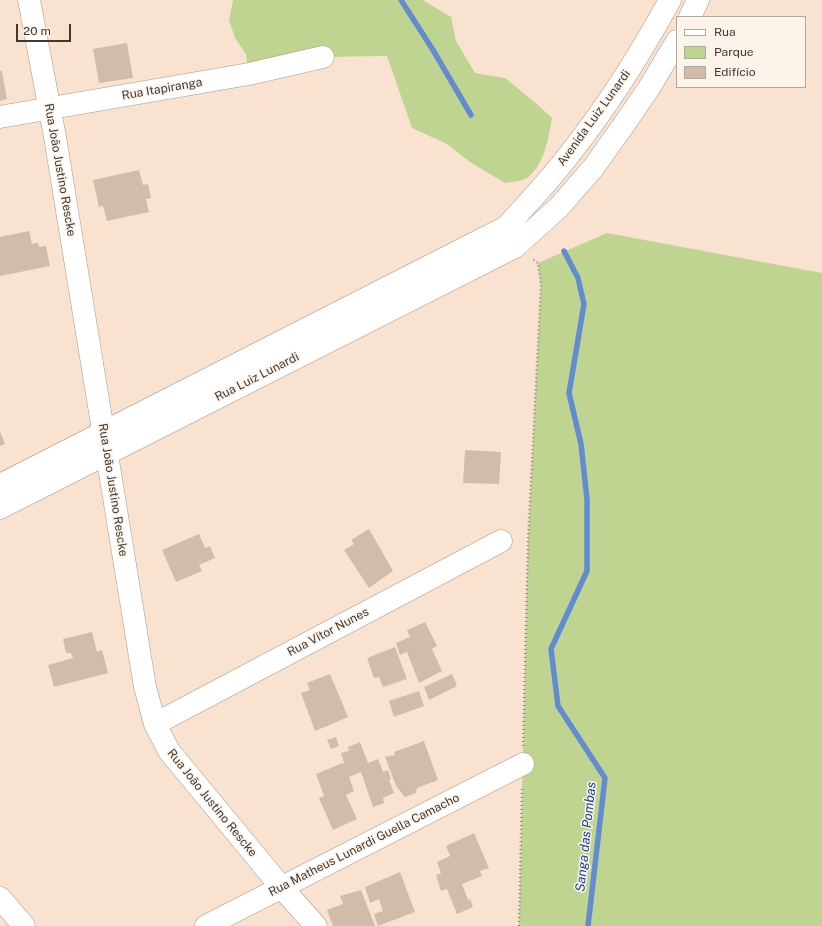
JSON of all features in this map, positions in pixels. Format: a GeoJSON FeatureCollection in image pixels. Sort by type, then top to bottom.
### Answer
{"type":"FeatureCollection","features":[{"type":"Feature","properties":{"kind":"street","name":"Rua João Justino Rescke"},"geometry":{"type":"LineString","coordinates":[[29,0],[50,109],[145,687],[155,724],[169,751],[282,888],[316,926]]}},
{"type":"Feature","properties":{"kind":"street","name":"Avenida Luiz Lunardi"},"geometry":{"type":"LineString","coordinates":[[506,226],[540,190],[572,152],[602,111],[651,35],[670,0]]}},
{"type":"Feature","properties":{"kind":"street"},"geometry":{"type":"LineString","coordinates":[[690,16],[698,0]]}},
{"type":"Feature","properties":{"kind":"street"},"geometry":{"type":"LineString","coordinates":[[506,226],[515,247],[559,207],[592,168],[623,126],[645,94],[676,43]]}},
{"type":"Feature","properties":{"kind":"street","name":"Rua Itapiranga"},"geometry":{"type":"LineString","coordinates":[[0,117],[250,74],[323,57]]}},
{"type":"Feature","properties":{"kind":"street","name":"Rua Luiz Lunardi"},"geometry":{"type":"LineString","coordinates":[[0,485],[506,226]]}},
{"type":"Feature","properties":{"kind":"street","name":"Rua Luiz Lunardi"},"geometry":{"type":"LineString","coordinates":[[0,508],[515,247]]}},
{"type":"Feature","properties":{"kind":"street","name":"Rua Vítor Nunes"},"geometry":{"type":"LineString","coordinates":[[155,724],[501,540]]}},
{"type":"Feature","properties":{"kind":"street","name":"Rua Matheus Lunardi Guella Camacho"},"geometry":{"type":"LineString","coordinates":[[206,926],[522,764]]}},
{"type":"Feature","properties":{"kind":"street"},"geometry":{"type":"LineString","coordinates":[[0,898],[24,926]]}},
{"type":"Feature","properties":{"kind":"path"},"geometry":{"type":"LineString","coordinates":[[515,247],[538,263],[542,286],[528,540],[519,926]]}},
{"type":"Feature","properties":{"kind":"green space"},"geometry":{"type":"Polygon","coordinates":[[[233,0],[423,0],[451,17],[456,41],[475,73],[505,78],[552,118],[545,151],[538,166],[527,178],[520,181],[505,183],[470,162],[447,144],[412,128],[387,56],[323,57],[249,74],[246,54],[235,38],[229,20],[233,0]]]}},
{"type":"Feature","properties":{"kind":"green space"},"geometry":{"type":"Polygon","coordinates":[[[607,233],[822,273],[822,926],[519,926],[528,540],[541,286],[538,263],[607,233]]]}},
{"type":"Feature","properties":{"kind":"building"},"geometry":{"type":"Polygon","coordinates":[[[127,43],[133,78],[99,83],[93,49],[127,43]]]}},
{"type":"Feature","properties":{"kind":"building"},"geometry":{"type":"Polygon","coordinates":[[[0,71],[2,71],[7,99],[0,101],[0,71]]]}},
{"type":"Feature","properties":{"kind":"building"},"geometry":{"type":"Polygon","coordinates":[[[139,170],[143,185],[148,184],[151,198],[146,199],[149,212],[107,221],[103,206],[99,207],[93,180],[139,170]]]}},
{"type":"Feature","properties":{"kind":"building"},"geometry":{"type":"Polygon","coordinates":[[[29,231],[32,244],[38,243],[39,247],[46,246],[50,266],[0,276],[0,237],[29,231]]]}},
{"type":"Feature","properties":{"kind":"building"},"geometry":{"type":"Polygon","coordinates":[[[0,431],[5,444],[0,446],[0,431]]]}},
{"type":"Feature","properties":{"kind":"building"},"geometry":{"type":"Polygon","coordinates":[[[465,450],[501,452],[499,484],[463,483],[465,450]]]}},
{"type":"Feature","properties":{"kind":"building"},"geometry":{"type":"Polygon","coordinates":[[[369,529],[393,571],[369,588],[344,550],[354,544],[351,540],[369,529]]]}},
{"type":"Feature","properties":{"kind":"building"},"geometry":{"type":"Polygon","coordinates":[[[199,534],[205,548],[210,546],[215,558],[199,565],[202,571],[176,582],[162,550],[199,534]]]}},
{"type":"Feature","properties":{"kind":"building"},"geometry":{"type":"Polygon","coordinates":[[[425,622],[437,646],[432,649],[442,671],[419,683],[407,652],[400,655],[396,643],[410,637],[407,630],[425,622]]]}},
{"type":"Feature","properties":{"kind":"building"},"geometry":{"type":"Polygon","coordinates":[[[92,632],[97,652],[102,650],[108,673],[54,687],[48,665],[73,658],[71,653],[66,653],[63,639],[92,632]]]}},
{"type":"Feature","properties":{"kind":"building"},"geometry":{"type":"Polygon","coordinates":[[[395,647],[407,679],[383,687],[379,677],[374,678],[367,658],[395,647]]]}},
{"type":"Feature","properties":{"kind":"building"},"geometry":{"type":"Polygon","coordinates":[[[330,674],[348,717],[315,731],[301,693],[310,690],[307,683],[330,674]]]}},
{"type":"Feature","properties":{"kind":"building"},"geometry":{"type":"Polygon","coordinates":[[[452,674],[457,686],[429,700],[424,687],[452,674]]]}},
{"type":"Feature","properties":{"kind":"building"},"geometry":{"type":"Polygon","coordinates":[[[419,691],[424,706],[394,717],[389,701],[419,691]]]}},
{"type":"Feature","properties":{"kind":"building"},"geometry":{"type":"Polygon","coordinates":[[[336,737],[339,746],[331,749],[327,740],[336,737]]]}},
{"type":"Feature","properties":{"kind":"building"},"geometry":{"type":"Polygon","coordinates":[[[424,741],[438,780],[417,788],[416,793],[405,797],[396,786],[385,757],[395,755],[394,752],[424,741]]]}},
{"type":"Feature","properties":{"kind":"building"},"geometry":{"type":"Polygon","coordinates":[[[360,742],[368,763],[378,759],[383,772],[388,770],[391,779],[389,780],[394,793],[383,798],[384,803],[373,807],[361,772],[349,777],[354,791],[346,795],[357,819],[333,830],[319,798],[324,796],[316,774],[343,763],[345,767],[341,753],[349,751],[348,747],[360,742]]]}},
{"type":"Feature","properties":{"kind":"building"},"geometry":{"type":"Polygon","coordinates":[[[474,833],[489,868],[480,871],[482,876],[462,884],[468,900],[470,899],[473,907],[457,914],[447,889],[441,891],[436,875],[441,873],[437,862],[450,856],[446,846],[474,833]]]}},
{"type":"Feature","properties":{"kind":"building"},"geometry":{"type":"Polygon","coordinates":[[[400,872],[415,912],[378,926],[374,914],[383,911],[379,899],[370,903],[365,887],[400,872]]]}},
{"type":"Feature","properties":{"kind":"building"},"geometry":{"type":"Polygon","coordinates":[[[361,890],[375,926],[333,926],[327,910],[343,904],[340,896],[361,890]]]}},
{"type":"Feature","properties":{"kind":"waterway","name":"Sanga das Pombas"},"geometry":{"type":"LineString","coordinates":[[401,0],[433,50],[471,115]]}},
{"type":"Feature","properties":{"kind":"waterway","name":"Sanga das Pombas"},"geometry":{"type":"LineString","coordinates":[[564,251],[578,278],[584,304],[569,393],[581,444],[587,499],[587,571],[551,649],[558,706],[605,778],[588,926]]}}]}
